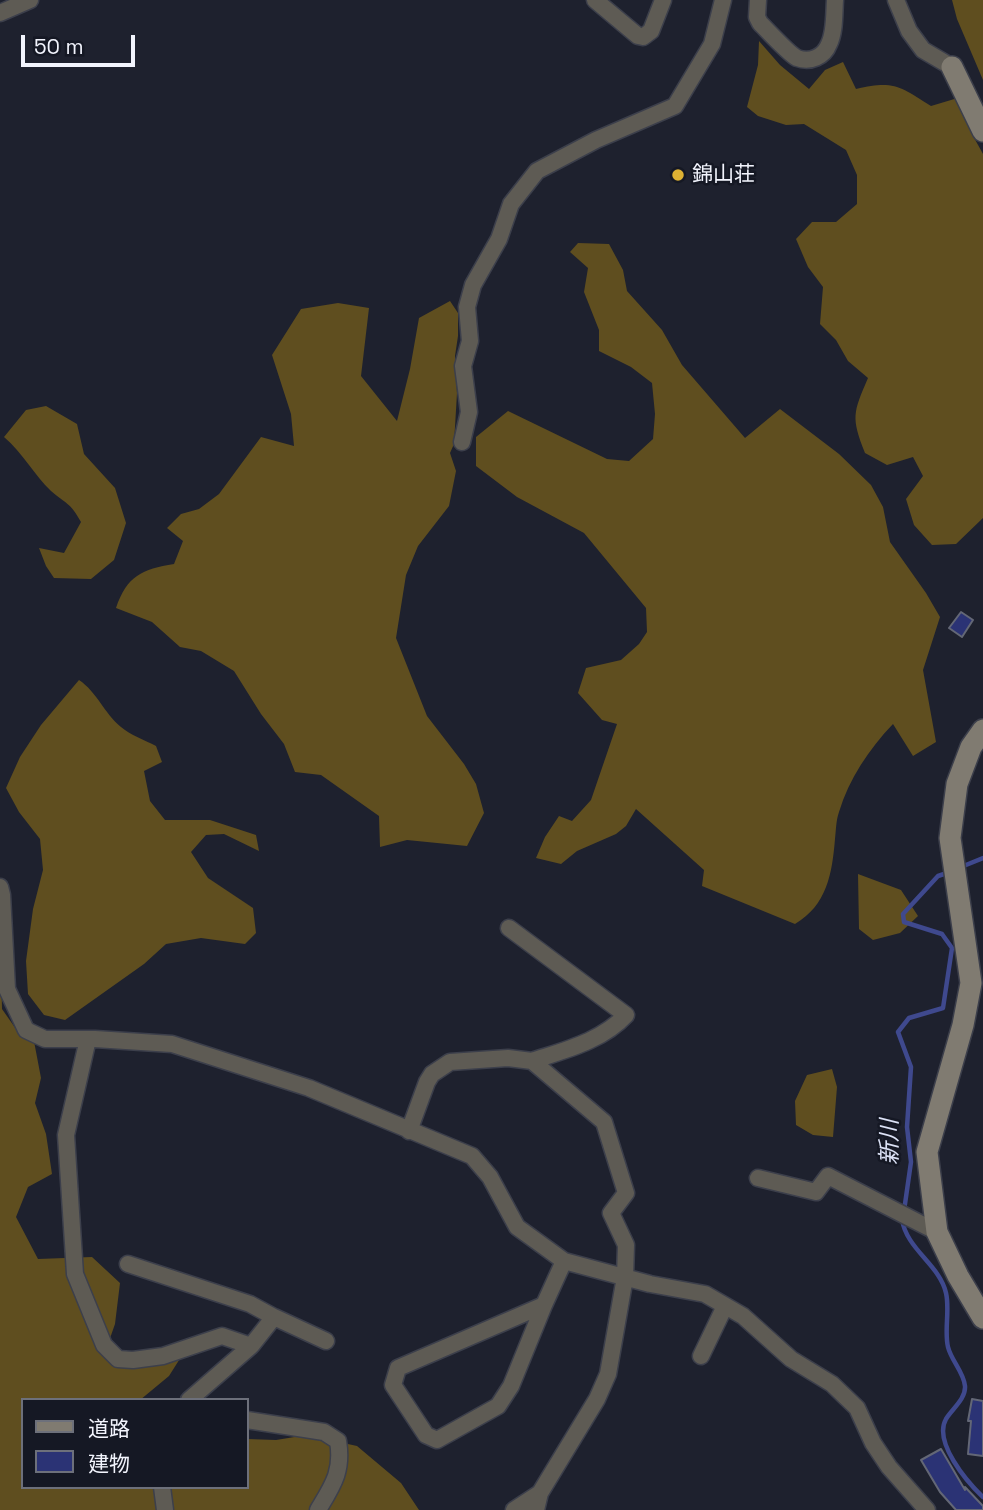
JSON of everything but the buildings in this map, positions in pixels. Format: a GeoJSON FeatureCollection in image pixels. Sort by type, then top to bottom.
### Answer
{"type":"FeatureCollection","features":[{"type":"Feature","properties":{"kind":"street"},"geometry":{"type":"LineString","coordinates":[[0,13],[30,0]]}},
{"type":"Feature","properties":{"kind":"street"},"geometry":{"type":"LineString","coordinates":[[595,0],[638,36],[643,37],[651,32],[663,0]]}},
{"type":"Feature","properties":{"kind":"street"},"geometry":{"type":"LineString","coordinates":[[462,442],[470,412],[463,366],[470,341],[467,307],[473,285],[499,239],[511,204],[537,171],[596,139],[675,106],[712,44],[723,0]]}},
{"type":"Feature","properties":{"kind":"street"},"geometry":{"type":"LineString","coordinates":[[758,0],[757,17],[760,23],[797,58],[816,59],[825,52],[831,42],[835,0]]}},
{"type":"Feature","properties":{"kind":"street"},"geometry":{"type":"LineString","coordinates":[[896,0],[909,31],[923,50],[952,67],[983,131]]}},
{"type":"Feature","properties":{"kind":"street"},"geometry":{"type":"LineString","coordinates":[[983,730],[971,747],[957,784],[950,838],[971,983],[963,1025],[927,1152],[937,1232],[958,1276],[983,1318]]}},
{"type":"Feature","properties":{"kind":"street"},"geometry":{"type":"LineString","coordinates":[[0,887],[8,989],[26,1030],[46,1039],[172,1044],[309,1088],[472,1156],[490,1177],[517,1227],[565,1261],[705,1294],[743,1316],[791,1359],[832,1384],[857,1408],[873,1443],[889,1467],[927,1510]]}},
{"type":"Feature","properties":{"kind":"street"},"geometry":{"type":"LineString","coordinates":[[409,1131],[427,1082],[432,1074],[450,1062],[508,1058],[532,1061],[582,1045],[616,1026],[626,1015],[509,928]]}},
{"type":"Feature","properties":{"kind":"street"},"geometry":{"type":"LineString","coordinates":[[88,1039],[66,1135],[75,1274],[104,1345],[118,1359],[133,1360],[163,1356],[222,1336],[251,1346]]}},
{"type":"Feature","properties":{"kind":"street"},"geometry":{"type":"LineString","coordinates":[[532,1061],[604,1122],[626,1193],[611,1213],[626,1245],[625,1277],[608,1374],[597,1399],[540,1493],[536,1510]]}},
{"type":"Feature","properties":{"kind":"street"},"geometry":{"type":"LineString","coordinates":[[758,1178],[816,1192],[828,1176],[937,1232]]}},
{"type":"Feature","properties":{"kind":"street"},"geometry":{"type":"LineString","coordinates":[[544,1304],[398,1368],[393,1385],[426,1435],[437,1440],[498,1406],[511,1385],[565,1261]]}},
{"type":"Feature","properties":{"kind":"street"},"geometry":{"type":"LineString","coordinates":[[128,1264],[250,1304],[326,1341]]}},
{"type":"Feature","properties":{"kind":"street"},"geometry":{"type":"LineString","coordinates":[[701,1356],[725,1306]]}},
{"type":"Feature","properties":{"kind":"street"},"geometry":{"type":"LineString","coordinates":[[191,1398],[251,1346],[274,1317]]}},
{"type":"Feature","properties":{"kind":"street"},"geometry":{"type":"LineString","coordinates":[[248,1420],[324,1432],[338,1441],[341,1460],[332,1487],[318,1510]]}},
{"type":"Feature","properties":{"kind":"street"},"geometry":{"type":"LineString","coordinates":[[162,1489],[165,1510]]}},
{"type":"Feature","properties":{"kind":"street"},"geometry":{"type":"LineString","coordinates":[[514,1510],[540,1493]]}},
{"type":"Feature","properties":{"kind":"shaded area"},"geometry":{"type":"Polygon","coordinates":[[[952,0],[983,0],[983,80],[957,19],[952,0]]]}},
{"type":"Feature","properties":{"kind":"shaded area"},"geometry":{"type":"Polygon","coordinates":[[[759,41],[780,65],[809,89],[825,70],[843,62],[856,89],[888,85],[903,89],[931,106],[961,97],[972,134],[983,154],[983,518],[956,544],[932,545],[914,525],[906,499],[923,476],[913,457],[887,465],[865,453],[857,431],[856,415],[868,378],[848,361],[836,340],[820,324],[823,287],[808,267],[796,239],[812,222],[836,222],[857,204],[857,175],[846,150],[804,124],[786,125],[758,116],[747,107],[758,65],[759,41]]]}},
{"type":"Feature","properties":{"kind":"shaded area"},"geometry":{"type":"Polygon","coordinates":[[[578,243],[609,244],[623,270],[627,291],[662,330],[682,365],[745,438],[780,409],[839,454],[871,485],[883,507],[890,542],[940,617],[923,670],[936,742],[913,756],[893,724],[876,744],[854,776],[843,800],[837,818],[832,864],[826,888],[814,908],[795,924],[702,886],[704,870],[636,809],[626,826],[616,834],[577,851],[561,864],[536,858],[545,837],[559,816],[572,821],[591,800],[617,724],[602,720],[578,693],[586,668],[621,660],[639,644],[647,632],[646,608],[584,533],[517,497],[476,466],[476,437],[508,411],[607,459],[629,461],[653,439],[655,414],[652,383],[631,367],[599,351],[599,330],[584,292],[588,268],[570,252],[578,243]]]}},
{"type":"Feature","properties":{"kind":"shaded area"},"geometry":{"type":"Polygon","coordinates":[[[450,301],[458,313],[455,356],[457,393],[454,444],[450,453],[456,471],[449,506],[418,546],[406,575],[396,638],[427,716],[476,784],[484,813],[467,846],[407,840],[380,847],[379,816],[321,775],[295,772],[284,744],[234,671],[201,651],[180,647],[152,622],[116,608],[125,588],[137,576],[153,568],[174,564],[183,541],[167,528],[181,514],[199,509],[219,494],[261,437],[294,446],[291,414],[272,355],[301,309],[338,303],[369,308],[361,376],[397,421],[419,318],[450,301]]]}},
{"type":"Feature","properties":{"kind":"shaded area"},"geometry":{"type":"Polygon","coordinates":[[[46,406],[77,424],[84,454],[115,488],[126,523],[114,560],[91,579],[54,578],[46,566],[39,548],[64,553],[81,522],[71,507],[45,485],[4,437],[26,410],[46,406]]]}},
{"type":"Feature","properties":{"kind":"shaded area"},"geometry":{"type":"Polygon","coordinates":[[[79,680],[91,690],[121,727],[156,746],[162,762],[144,771],[150,801],[165,820],[210,820],[256,835],[259,851],[224,834],[206,835],[191,852],[208,878],[253,908],[256,933],[245,944],[201,938],[166,944],[144,964],[65,1020],[44,1015],[28,994],[26,961],[33,909],[43,870],[40,839],[19,812],[6,788],[20,757],[41,725],[79,680]]]}},
{"type":"Feature","properties":{"kind":"shaded area"},"geometry":{"type":"Polygon","coordinates":[[[858,874],[901,890],[918,916],[900,933],[873,940],[859,929],[858,874]]]}},
{"type":"Feature","properties":{"kind":"shaded area"},"geometry":{"type":"Polygon","coordinates":[[[0,911],[2,1009],[16,1029],[33,1036],[41,1078],[35,1103],[46,1134],[52,1174],[28,1187],[16,1217],[38,1259],[92,1257],[120,1283],[115,1324],[108,1344],[143,1362],[181,1357],[169,1376],[142,1398],[21,1398],[21,1489],[248,1489],[248,1439],[276,1440],[307,1435],[357,1446],[401,1483],[419,1510],[0,1510],[0,911]]]}},
{"type":"Feature","properties":{"kind":"shaded area"},"geometry":{"type":"Polygon","coordinates":[[[832,1069],[837,1087],[833,1137],[813,1135],[796,1125],[795,1101],[807,1075],[832,1069]]]}},
{"type":"Feature","properties":{"kind":"waterway","name":"新川"},"geometry":{"type":"LineString","coordinates":[[961,867],[983,858]]}},
{"type":"Feature","properties":{"kind":"waterway","name":"新川"},"geometry":{"type":"LineString","coordinates":[[904,1211],[911,1162],[907,1127],[911,1067],[898,1032],[909,1018],[943,1008],[952,948],[942,934],[904,922],[903,914],[938,876],[950,872]]}},
{"type":"Feature","properties":{"kind":"waterway","name":"新川"},"geometry":{"type":"LineString","coordinates":[[902,1219],[910,1239],[937,1274],[946,1293],[948,1347],[962,1376],[965,1391],[946,1419],[944,1439],[961,1472],[983,1497]]}},
{"type":"Feature","properties":{"kind":"place","name":"錦山荘"},"geometry":{"type":"Point","coordinates":[678,175]}}]}
